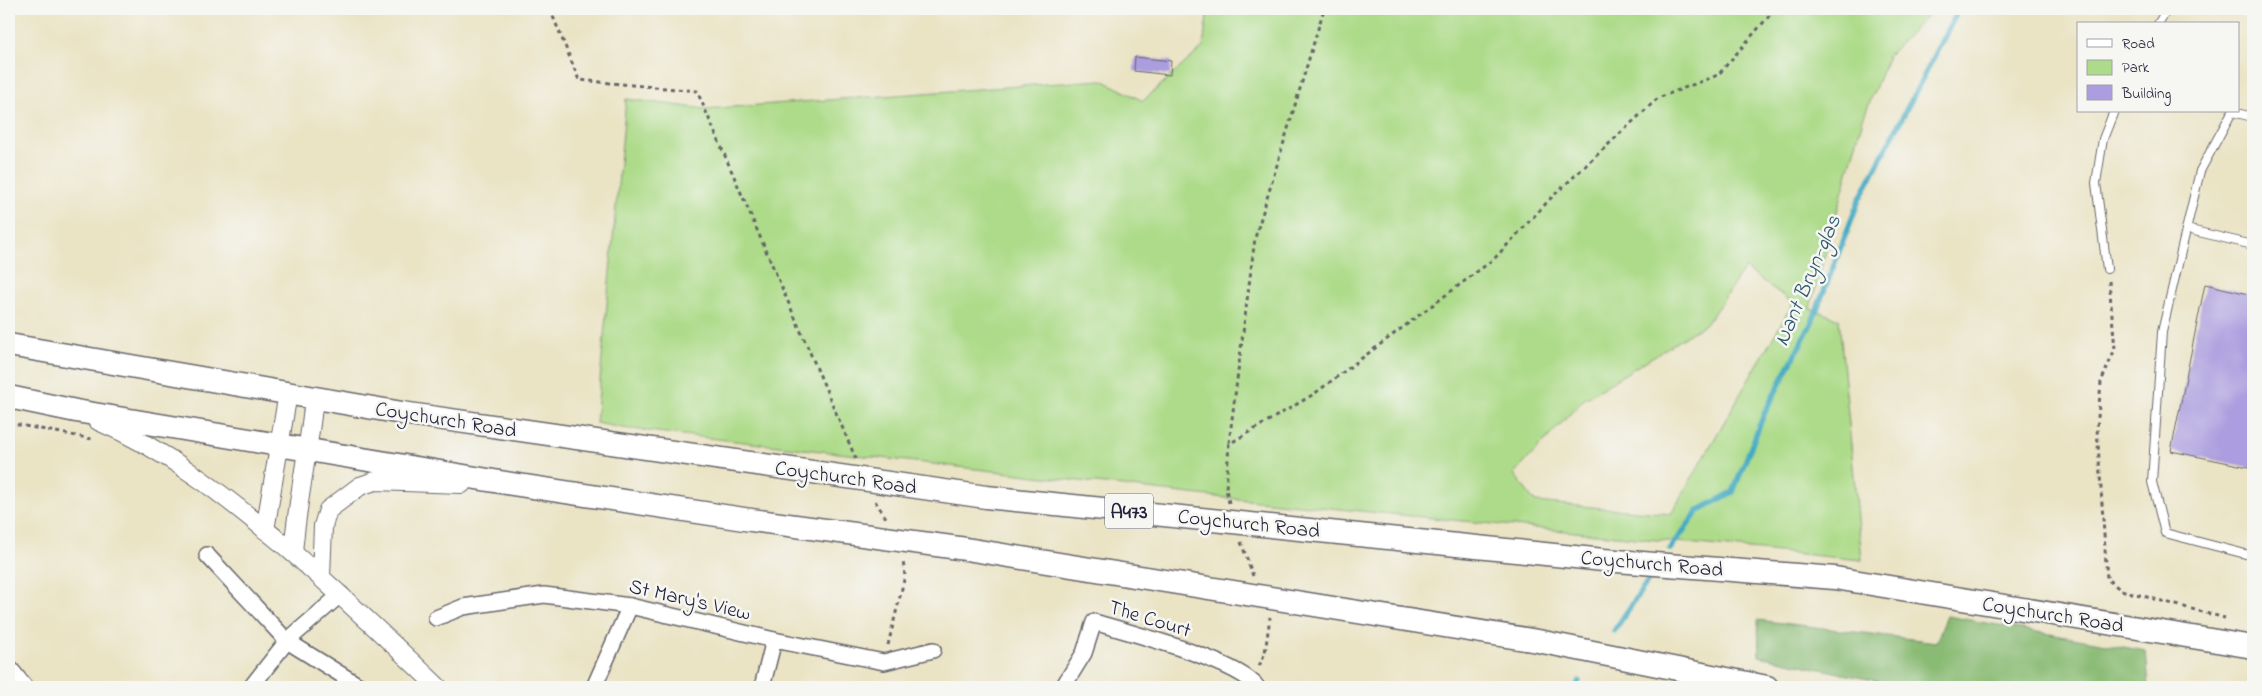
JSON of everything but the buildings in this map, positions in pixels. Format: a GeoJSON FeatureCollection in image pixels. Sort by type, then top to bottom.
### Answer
{"type":"FeatureCollection","features":[{"type":"Feature","properties":{"kind":"main road","name":"Coychurch Road"},"geometry":{"type":"LineString","coordinates":[[9,345],[402,413],[986,497],[1594,559],[1835,578],[2253,647]]}},
{"type":"Feature","properties":{"kind":"main road"},"geometry":{"type":"LineString","coordinates":[[9,397],[76,411],[512,484],[900,540],[1538,641],[1767,687]]}},
{"type":"Feature","properties":{"kind":"street"},"geometry":{"type":"LineString","coordinates":[[265,530],[288,394]]}},
{"type":"Feature","properties":{"kind":"street"},"geometry":{"type":"LineString","coordinates":[[293,554],[295,525],[309,450],[314,398]]}},
{"type":"Feature","properties":{"kind":"street"},"geometry":{"type":"LineString","coordinates":[[76,411],[130,434],[179,463],[265,530],[341,594],[438,687]]}},
{"type":"Feature","properties":{"kind":"street"},"geometry":{"type":"LineString","coordinates":[[321,577],[323,526],[328,510],[360,486],[375,481],[512,484]]}},
{"type":"Feature","properties":{"kind":"street"},"geometry":{"type":"LineString","coordinates":[[207,555],[287,641],[361,687]]}},
{"type":"Feature","properties":{"kind":"street"},"geometry":{"type":"LineString","coordinates":[[251,687],[287,641],[341,594]]}},
{"type":"Feature","properties":{"kind":"street","name":"St Mary's View"},"geometry":{"type":"LineString","coordinates":[[436,618],[463,607],[544,595],[630,606],[774,640],[884,662],[933,650]]}},
{"type":"Feature","properties":{"kind":"street"},"geometry":{"type":"LineString","coordinates":[[594,687],[630,606]]}},
{"type":"Feature","properties":{"kind":"street","name":"The Court"},"geometry":{"type":"LineString","coordinates":[[1063,687],[1084,653],[1094,622],[1181,648],[1227,667],[1255,684]]}},
{"type":"Feature","properties":{"kind":"street"},"geometry":{"type":"LineString","coordinates":[[762,687],[774,640]]}},
{"type":"Feature","properties":{"kind":"street"},"geometry":{"type":"LineString","coordinates":[[9,668],[25,687]]}},
{"type":"Feature","properties":{"kind":"lane"},"geometry":{"type":"LineString","coordinates":[[2159,22],[2167,9]]}},
{"type":"Feature","properties":{"kind":"lane"},"geometry":{"type":"LineString","coordinates":[[2108,269],[2096,183],[2103,139],[2114,112]]}},
{"type":"Feature","properties":{"kind":"lane"},"geometry":{"type":"LineString","coordinates":[[2253,117],[2232,112],[2200,171],[2162,332],[2152,482],[2165,534],[2253,556]]}},
{"type":"Feature","properties":{"kind":"lane"},"geometry":{"type":"LineString","coordinates":[[2186,229],[2253,245]]}},
{"type":"Feature","properties":{"kind":"path"},"geometry":{"type":"LineString","coordinates":[[550,9],[579,80],[697,91],[854,452],[861,479],[900,540],[905,576],[884,662]]}},
{"type":"Feature","properties":{"kind":"path"},"geometry":{"type":"LineString","coordinates":[[1255,684],[1265,653],[1270,615],[1260,596],[1234,522],[1226,488],[1229,444],[1255,238],[1324,9]]}},
{"type":"Feature","properties":{"kind":"path"},"geometry":{"type":"LineString","coordinates":[[1229,444],[1314,394],[1494,259],[1551,198],[1658,98],[1718,75],[1776,9]]}},
{"type":"Feature","properties":{"kind":"path"},"geometry":{"type":"LineString","coordinates":[[2108,269],[2115,349],[2101,382],[2097,429],[2107,579],[2121,590],[2224,618]]}},
{"type":"Feature","properties":{"kind":"path"},"geometry":{"type":"LineString","coordinates":[[9,423],[98,440]]}},
{"type":"Feature","properties":{"kind":"green space"},"geometry":{"type":"Polygon","coordinates":[[[1208,9],[1934,9],[1888,56],[1863,119],[1810,308],[1839,319],[1862,560],[1217,497],[623,428],[596,423],[626,99],[705,109],[1102,80],[1143,101],[1203,47],[1208,9]],[[1745,268],[1707,323],[1583,400],[1514,474],[1535,502],[1671,514],[1793,303],[1745,268]]]}},
{"type":"Feature","properties":{"kind":"green space"},"geometry":{"type":"Polygon","coordinates":[[[1947,616],[2146,651],[2149,687],[1905,687],[1759,656],[1758,620],[1936,642],[1947,616]]]}},
{"type":"Feature","properties":{"kind":"waterway","name":"Nant Bryn-glas"},"geometry":{"type":"LineString","coordinates":[[1670,549],[1699,510],[1733,492],[1764,414],[1812,322],[1859,200],[1959,9]]}},
{"type":"Feature","properties":{"kind":"waterway","name":"Nant Bryn-glas"},"geometry":{"type":"LineString","coordinates":[[1614,631],[1649,579]]}},
{"type":"Feature","properties":{"kind":"waterway","name":"Nant Bryn-glas"},"geometry":{"type":"LineString","coordinates":[[1576,687],[1579,681]]}}]}
